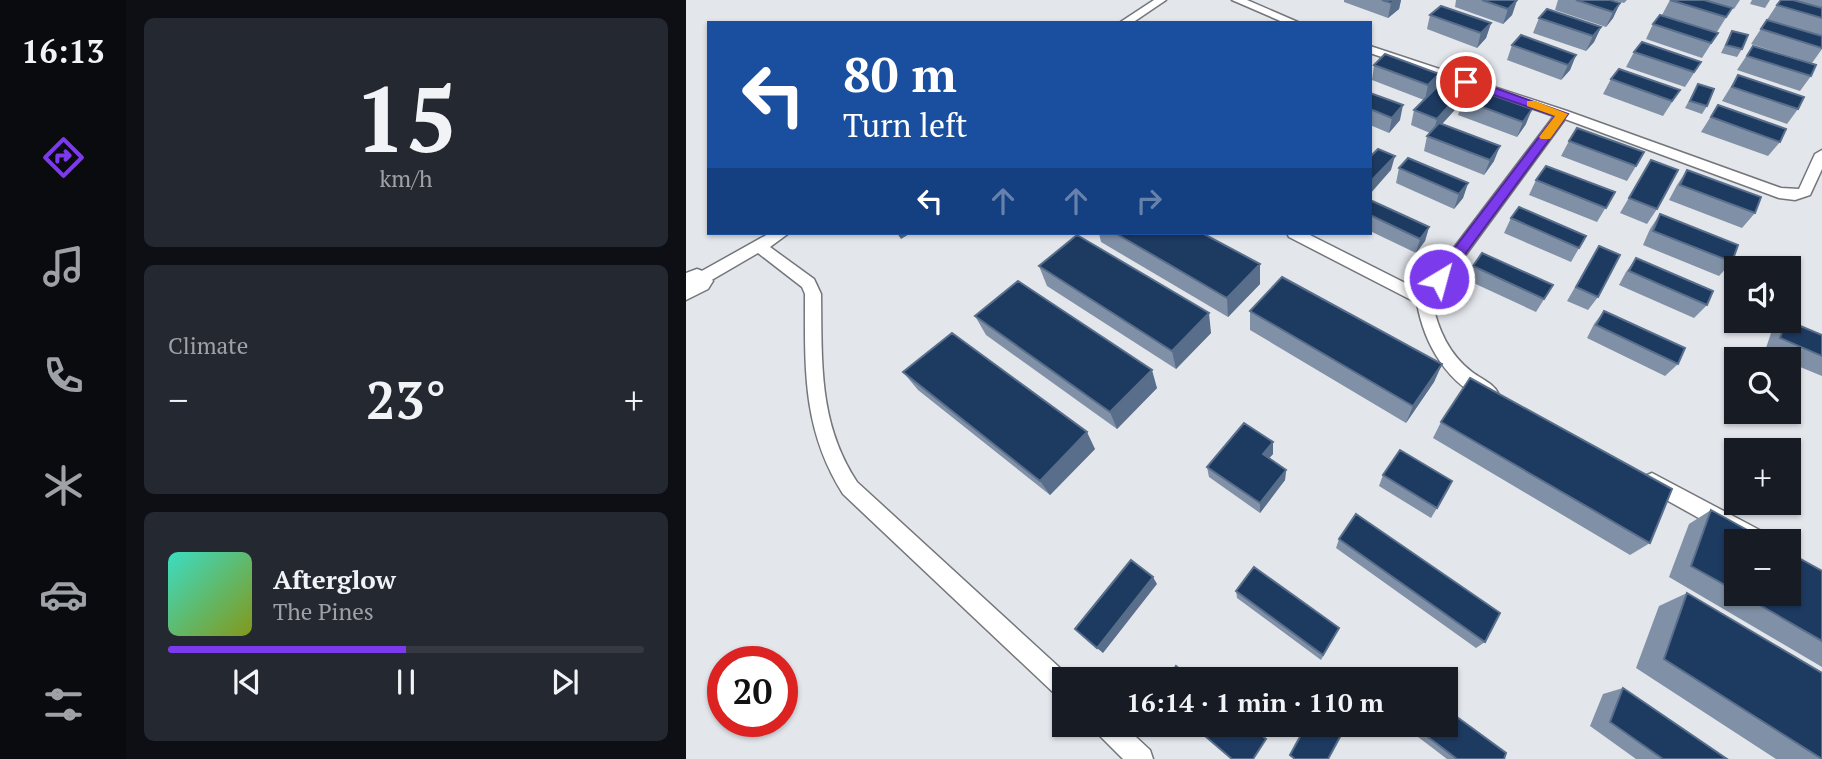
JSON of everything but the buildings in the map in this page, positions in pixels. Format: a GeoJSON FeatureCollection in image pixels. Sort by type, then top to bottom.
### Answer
{"type":"FeatureCollection","features":[{"type":"Feature","properties":{"kind":"lane"},"geometry":{"type":"LineString","coordinates":[[1127,21],[1161,0]]}},
{"type":"Feature","properties":{"kind":"lane"},"geometry":{"type":"LineString","coordinates":[[1237,0],[1291,21]]}},
{"type":"Feature","properties":{"kind":"lane"},"geometry":{"type":"LineString","coordinates":[[1372,50],[1562,114],[1779,193],[1795,195],[1805,192],[1822,154]]}},
{"type":"Feature","properties":{"kind":"lane"},"geometry":{"type":"LineString","coordinates":[[1504,401],[1456,371],[1437,345],[1427,325],[1424,300],[1562,114]]}},
{"type":"Feature","properties":{"kind":"lane"},"geometry":{"type":"LineString","coordinates":[[692,285],[779,235]]}},
{"type":"Feature","properties":{"kind":"lane"},"geometry":{"type":"LineString","coordinates":[[1298,235],[1424,300]]}},
{"type":"Feature","properties":{"kind":"lane"},"geometry":{"type":"LineString","coordinates":[[760,247],[808,283],[813,294],[817,411],[825,447],[836,470],[850,488],[1052,677]]}},
{"type":"Feature","properties":{"kind":"lane"},"geometry":{"type":"LineString","coordinates":[[1638,474],[1738,529]]}},
{"type":"Feature","properties":{"kind":"lane"},"geometry":{"type":"LineString","coordinates":[[1118,737],[1141,759]]}},
{"type":"Feature","properties":{"kind":"slow traffic"},"geometry":{"type":"LineString","coordinates":[[1531,103],[1562,114],[1545,137]]}},
{"type":"Feature","properties":{"kind":"route"},"geometry":{"type":"LineString","coordinates":[[1439,279],[1562,114],[1466,82]]}}]}
